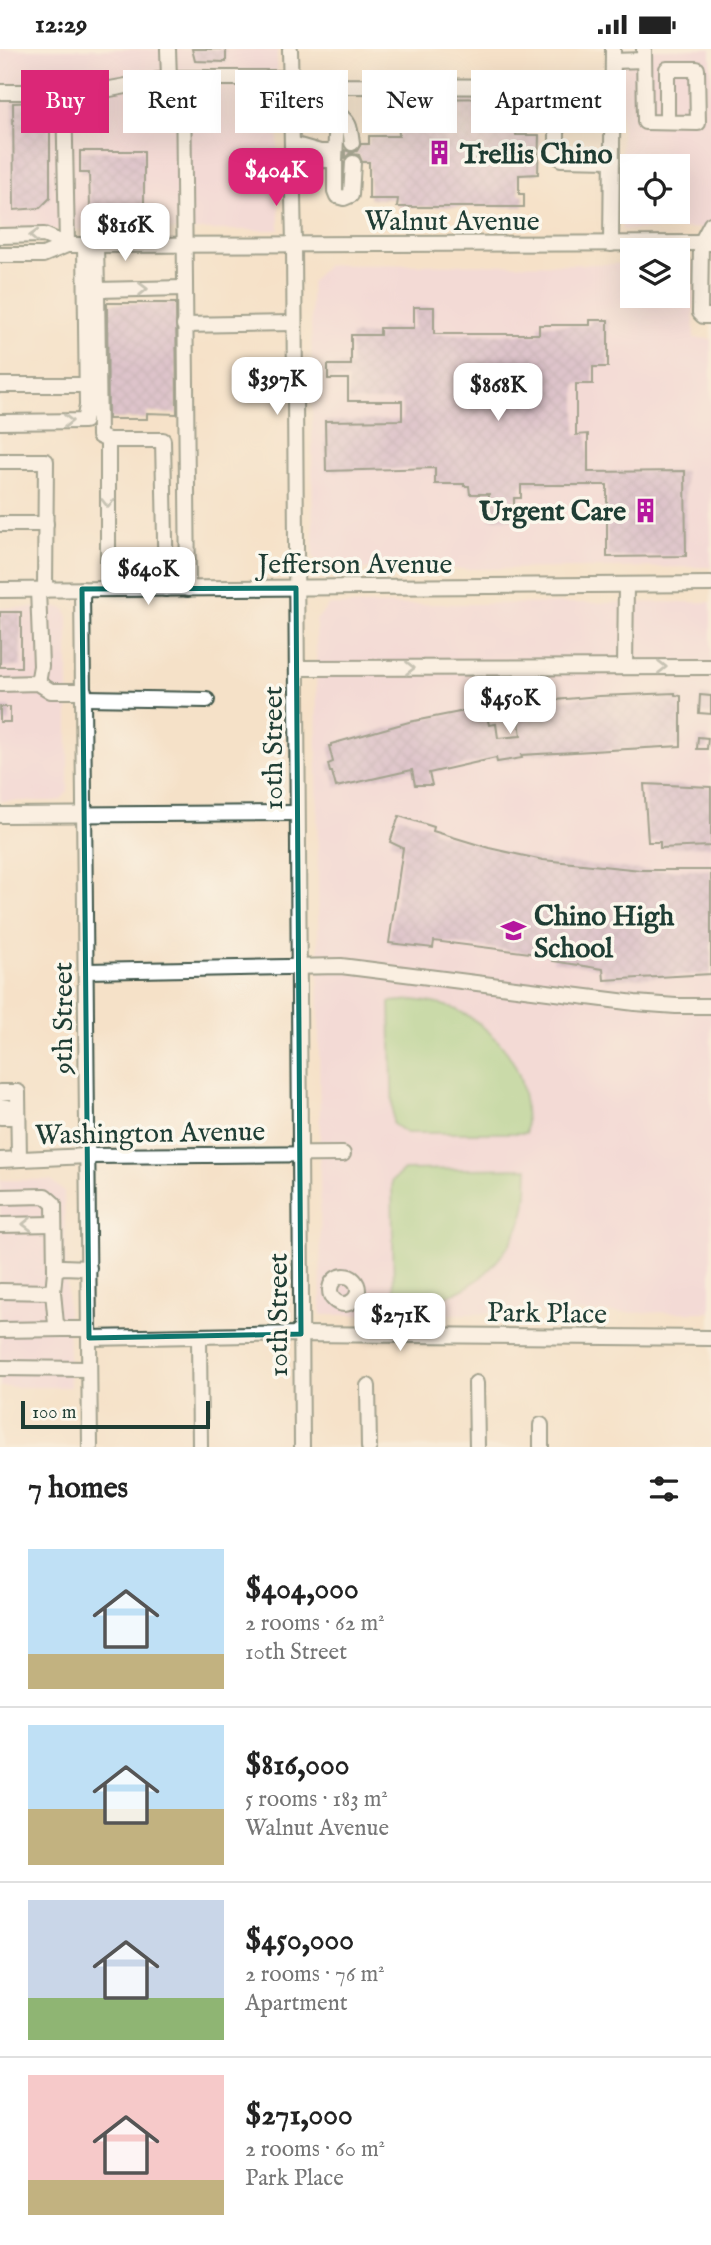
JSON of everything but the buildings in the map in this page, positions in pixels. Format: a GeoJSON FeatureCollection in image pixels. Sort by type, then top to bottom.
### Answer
{"type":"FeatureCollection","features":[{"type":"Feature","properties":{"kind":"street"},"geometry":{"type":"LineString","coordinates":[[168,49],[174,70]]}},
{"type":"Feature","properties":{"kind":"street","name":"10th Street"},"geometry":{"type":"LineString","coordinates":[[290,49],[290,70]]}},
{"type":"Feature","properties":{"kind":"street"},"geometry":{"type":"LineString","coordinates":[[613,55],[644,59],[667,69],[704,69],[704,123],[645,122],[644,59]]}},
{"type":"Feature","properties":{"kind":"street"},"geometry":{"type":"LineString","coordinates":[[667,69],[667,122]]}},
{"type":"Feature","properties":{"kind":"street"},"geometry":{"type":"LineString","coordinates":[[348,85],[471,86]]}},
{"type":"Feature","properties":{"kind":"street"},"geometry":{"type":"LineString","coordinates":[[0,92],[21,92]]}},
{"type":"Feature","properties":{"kind":"street"},"geometry":{"type":"LineString","coordinates":[[348,122],[352,143]]}},
{"type":"Feature","properties":{"kind":"street"},"geometry":{"type":"LineString","coordinates":[[65,133],[67,245]]}},
{"type":"Feature","properties":{"kind":"street"},"geometry":{"type":"LineString","coordinates":[[178,133],[184,288],[188,589]]}},
{"type":"Feature","properties":{"kind":"street","name":"10th Street"},"geometry":{"type":"LineString","coordinates":[[292,133],[302,1447]]}},
{"type":"Feature","properties":{"kind":"street"},"geometry":{"type":"LineString","coordinates":[[337,133],[337,196],[344,198],[353,191],[353,163]]}},
{"type":"Feature","properties":{"kind":"street"},"geometry":{"type":"LineString","coordinates":[[557,133],[557,154],[561,159],[612,160]]}},
{"type":"Feature","properties":{"kind":"street"},"geometry":{"type":"LineString","coordinates":[[611,244],[612,133]]}},
{"type":"Feature","properties":{"kind":"street"},"geometry":{"type":"LineString","coordinates":[[292,144],[335,156]]}},
{"type":"Feature","properties":{"kind":"street"},"geometry":{"type":"LineString","coordinates":[[292,170],[312,161],[335,156]]}},
{"type":"Feature","properties":{"kind":"street"},"geometry":{"type":"LineString","coordinates":[[711,224],[706,243],[699,313],[711,316]]}},
{"type":"Feature","properties":{"kind":"street","name":"Walnut Avenue"},"geometry":{"type":"LineString","coordinates":[[0,236],[44,235],[67,245]]}},
{"type":"Feature","properties":{"kind":"street","name":"Walnut Avenue"},"geometry":{"type":"LineString","coordinates":[[0,255],[43,255],[67,245],[706,243]]}},
{"type":"Feature","properties":{"kind":"street"},"geometry":{"type":"LineString","coordinates":[[91,245],[97,290],[99,436],[108,440],[163,440],[166,589]]}},
{"type":"Feature","properties":{"kind":"street"},"geometry":{"type":"LineString","coordinates":[[0,422],[84,421],[87,406],[91,245]]}},
{"type":"Feature","properties":{"kind":"street"},"geometry":{"type":"LineString","coordinates":[[97,290],[184,288]]}},
{"type":"Feature","properties":{"kind":"street"},"geometry":{"type":"LineString","coordinates":[[184,325],[294,323]]}},
{"type":"Feature","properties":{"kind":"street"},"geometry":{"type":"LineString","coordinates":[[0,385],[87,385]]}},
{"type":"Feature","properties":{"kind":"street"},"geometry":{"type":"LineString","coordinates":[[108,440],[108,589]]}},
{"type":"Feature","properties":{"kind":"street"},"geometry":{"type":"LineString","coordinates":[[0,461],[46,461],[41,666],[38,683]]}},
{"type":"Feature","properties":{"kind":"street"},"geometry":{"type":"LineString","coordinates":[[0,524],[46,524]]}},
{"type":"Feature","properties":{"kind":"street"},"geometry":{"type":"LineString","coordinates":[[625,667],[626,585]]}},
{"type":"Feature","properties":{"kind":"street","name":"Jefferson Avenue"},"geometry":{"type":"LineString","coordinates":[[0,590],[711,585]]}},
{"type":"Feature","properties":{"kind":"street","name":"9th Street"},"geometry":{"type":"LineString","coordinates":[[82,589],[90,1447]]}},
{"type":"Feature","properties":{"kind":"street"},"geometry":{"type":"LineString","coordinates":[[296,669],[711,667]]}},
{"type":"Feature","properties":{"kind":"street"},"geometry":{"type":"LineString","coordinates":[[0,684],[38,683],[51,691],[207,700]]}},
{"type":"Feature","properties":{"kind":"street"},"geometry":{"type":"LineString","coordinates":[[0,815],[297,813]]}},
{"type":"Feature","properties":{"kind":"street"},"geometry":{"type":"LineString","coordinates":[[87,971],[341,965],[635,1003],[711,1006]]}},
{"type":"Feature","properties":{"kind":"street"},"geometry":{"type":"LineString","coordinates":[[0,1091],[18,1092],[19,1159]]}},
{"type":"Feature","properties":{"kind":"street"},"geometry":{"type":"LineString","coordinates":[[0,1106],[18,1113]]}},
{"type":"Feature","properties":{"kind":"street"},"geometry":{"type":"LineString","coordinates":[[0,1117],[18,1113]]}},
{"type":"Feature","properties":{"kind":"street","name":"Washington Avenue"},"geometry":{"type":"LineString","coordinates":[[0,1160],[88,1156],[343,1154]]}},
{"type":"Feature","properties":{"kind":"street"},"geometry":{"type":"LineString","coordinates":[[0,1197],[45,1196],[54,1204],[54,1319],[63,1329]]}},
{"type":"Feature","properties":{"kind":"street"},"geometry":{"type":"LineString","coordinates":[[0,1225],[54,1224]]}},
{"type":"Feature","properties":{"kind":"street"},"geometry":{"type":"LineString","coordinates":[[55,1271],[62,1267],[89,1268]]}},
{"type":"Feature","properties":{"kind":"street"},"geometry":{"type":"LineString","coordinates":[[0,1291],[53,1292]]}},
{"type":"Feature","properties":{"kind":"street","name":"Park Place"},"geometry":{"type":"LineString","coordinates":[[0,1330],[63,1329],[89,1333],[199,1336],[301,1334],[711,1338]]}},
{"type":"Feature","properties":{"kind":"street"},"geometry":{"type":"LineString","coordinates":[[199,1336],[200,1447]]}},
{"type":"Feature","properties":{"kind":"street"},"geometry":{"type":"LineString","coordinates":[[0,1368],[89,1369]]}},
{"type":"Feature","properties":{"kind":"street"},"geometry":{"type":"LineString","coordinates":[[477,1383],[477,1447]]}},
{"type":"Feature","properties":{"kind":"street"},"geometry":{"type":"LineString","coordinates":[[368,1386],[369,1447]]}},
{"type":"Feature","properties":{"kind":"street"},"geometry":{"type":"LineString","coordinates":[[541,1425],[541,1447]]}},
{"type":"Feature","properties":{"kind":"highlighted area"},"geometry":{"type":"Polygon","coordinates":[[[296,588],[301,1334],[89,1338],[82,589],[296,588]]]}},
{"type":"Feature","properties":{"kind":"shaded area"},"geometry":{"type":"Polygon","coordinates":[[[0,49],[277,49],[277,70],[235,70],[235,133],[278,133],[279,230],[0,230],[0,49]]]}},
{"type":"Feature","properties":{"kind":"shaded area"},"geometry":{"type":"Polygon","coordinates":[[[620,49],[711,49],[711,228],[622,230],[622,224],[690,224],[690,154],[621,154],[621,133],[626,133],[626,70],[620,70],[620,49]]]}},
{"type":"Feature","properties":{"kind":"shaded area"},"geometry":{"type":"Polygon","coordinates":[[[690,263],[693,263],[694,338],[711,339],[711,567],[326,570],[313,557],[311,282],[327,265],[620,264],[620,308],[690,308],[690,263]]]}},
{"type":"Feature","properties":{"kind":"shaded area","name":"Chino High School"},"geometry":{"type":"Polygon","coordinates":[[[711,602],[711,1312],[321,1315],[316,620],[329,605],[711,602]]]}},
{"type":"Feature","properties":{"kind":"shaded area"},"geometry":{"type":"Polygon","coordinates":[[[0,608],[65,609],[68,615],[68,791],[61,800],[0,801],[0,608]]]}},
{"type":"Feature","properties":{"kind":"shaded area"},"geometry":{"type":"Polygon","coordinates":[[[0,1180],[51,1180],[64,1192],[70,1387],[0,1387],[0,1180]]]}},
{"type":"Feature","properties":{"kind":"green space"},"geometry":{"type":"Polygon","coordinates":[[[415,1000],[457,1010],[479,1024],[499,1043],[519,1075],[525,1104],[526,1133],[406,1133],[393,1124],[390,1002],[415,1000]]]}},
{"type":"Feature","properties":{"kind":"green space"},"geometry":{"type":"Polygon","coordinates":[[[528,1168],[527,1199],[523,1216],[511,1242],[492,1266],[469,1285],[443,1297],[394,1300],[392,1181],[404,1170],[528,1168]]]}},
{"type":"Feature","properties":{"kind":"place","name":"Trellis Chino"},"geometry":{"type":"Point","coordinates":[440,153]}},
{"type":"Feature","properties":{"kind":"place","name":"Urgent Care"},"geometry":{"type":"Point","coordinates":[646,510]}},
{"type":"Feature","properties":{"kind":"place","name":"Chino High School"},"geometry":{"type":"Point","coordinates":[514,931]}}]}
